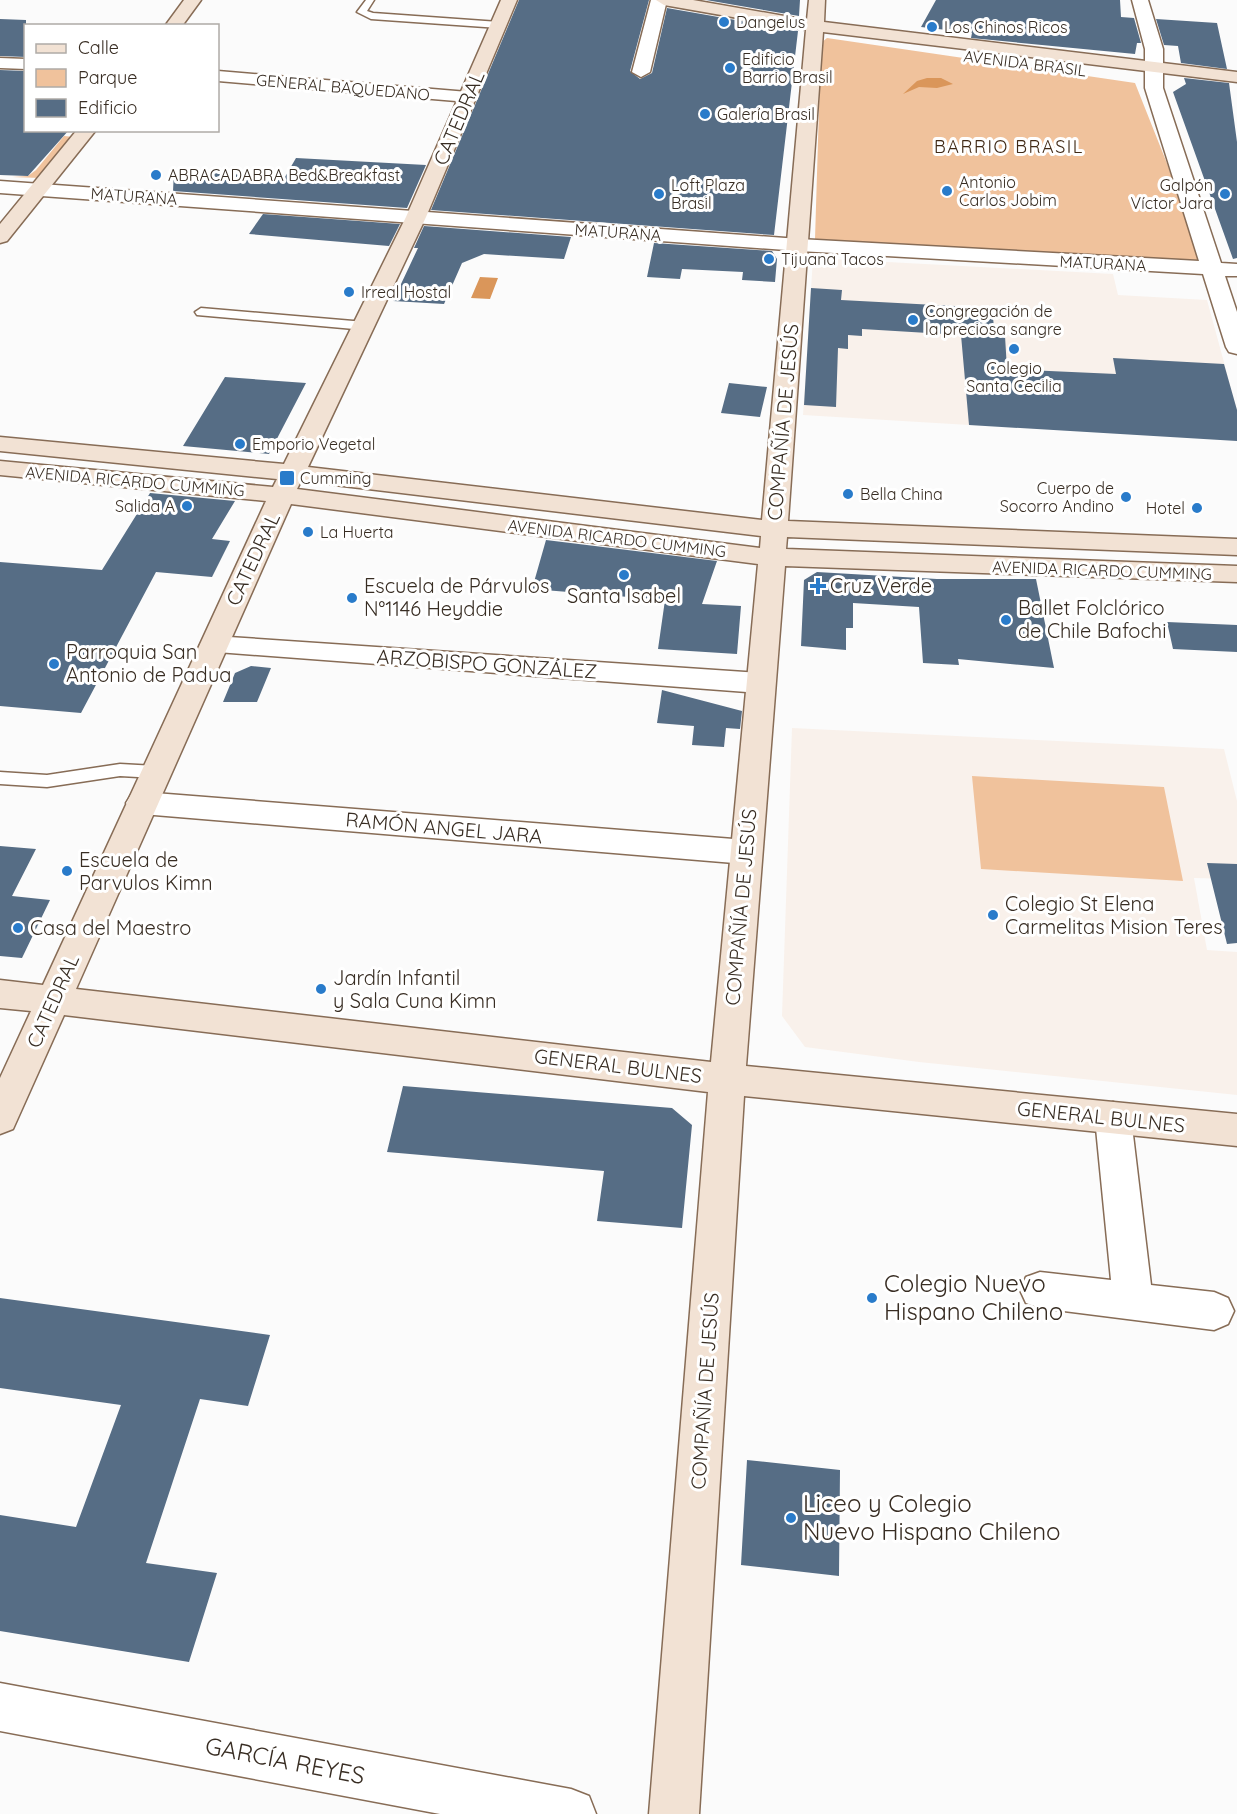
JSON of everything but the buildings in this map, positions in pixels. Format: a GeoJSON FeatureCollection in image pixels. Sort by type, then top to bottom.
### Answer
{"type":"FeatureCollection","features":[{"type":"Feature","properties":{"kind":"main road"},"geometry":{"type":"LineString","coordinates":[[175,24],[193,0]]}},
{"type":"Feature","properties":{"kind":"main road","name":"CATEDRAL"},"geometry":{"type":"LineString","coordinates":[[0,1118],[288,484],[416,217],[509,0]]}},
{"type":"Feature","properties":{"kind":"main road","name":"AVENIDA BRASIL"},"geometry":{"type":"LineString","coordinates":[[664,0],[814,26],[851,37],[899,46],[1154,74],[1237,88]]}},
{"type":"Feature","properties":{"kind":"main road","name":"COMPAÑÍA DE JESÚS"},"geometry":{"type":"LineString","coordinates":[[674,1814],[727,1079],[770,557],[799,245],[817,0]]}},
{"type":"Feature","properties":{"kind":"main road","name":"AVENIDA BRASIL"},"geometry":{"type":"LineString","coordinates":[[1154,74],[1237,77]]}},
{"type":"Feature","properties":{"kind":"main road"},"geometry":{"type":"LineString","coordinates":[[0,237],[85,132]]}},
{"type":"Feature","properties":{"kind":"main road","name":"AVENIDA RICARDO CUMMING"},"geometry":{"type":"LineString","coordinates":[[0,444],[288,484],[770,557],[1237,574]]}},
{"type":"Feature","properties":{"kind":"main road","name":"AVENIDA RICARDO CUMMING"},"geometry":{"type":"LineString","coordinates":[[0,468],[288,484],[773,529],[1237,547]]}},
{"type":"Feature","properties":{"kind":"main road"},"geometry":{"type":"LineString","coordinates":[[1062,541],[1067,569]]}},
{"type":"Feature","properties":{"kind":"main road","name":"GENERAL BULNES"},"geometry":{"type":"LineString","coordinates":[[0,994],[727,1079],[1237,1130]]}},
{"type":"Feature","properties":{"kind":"street"},"geometry":{"type":"LineString","coordinates":[[641,72],[659,0]]}},
{"type":"Feature","properties":{"kind":"street"},"geometry":{"type":"LineString","coordinates":[[1140,0],[1154,49],[1154,88],[1214,269],[1237,347]]}},
{"type":"Feature","properties":{"kind":"street"},"geometry":{"type":"LineString","coordinates":[[0,63],[24,64]]}},
{"type":"Feature","properties":{"kind":"street","name":"GENERAL BAQUEDANO"},"geometry":{"type":"LineString","coordinates":[[219,76],[468,97]]}},
{"type":"Feature","properties":{"kind":"street","name":"MATURANA"},"geometry":{"type":"LineString","coordinates":[[0,187],[799,245],[1237,270]]}},
{"type":"Feature","properties":{"kind":"street","name":"ARZOBISPO GONZÁLEZ"},"geometry":{"type":"LineString","coordinates":[[214,645],[760,683]]}},
{"type":"Feature","properties":{"kind":"street","name":"RAMÓN ANGEL JARA"},"geometry":{"type":"LineString","coordinates":[[142,803],[746,852]]}},
{"type":"Feature","properties":{"kind":"street"},"geometry":{"type":"LineString","coordinates":[[1113,1118],[1133,1301]]}},
{"type":"Feature","properties":{"kind":"street"},"geometry":{"type":"LineString","coordinates":[[1040,1290],[1214,1311]]}},
{"type":"Feature","properties":{"kind":"street","name":"GARCÍA REYES"},"geometry":{"type":"LineString","coordinates":[[0,1707],[570,1814]]}},
{"type":"Feature","properties":{"kind":"lane"},"geometry":{"type":"LineString","coordinates":[[370,0],[362,12],[370,16],[499,24]]}},
{"type":"Feature","properties":{"kind":"lane"},"geometry":{"type":"LineString","coordinates":[[201,312],[365,326]]}},
{"type":"Feature","properties":{"kind":"lane"},"geometry":{"type":"LineString","coordinates":[[0,778],[47,781],[120,770],[156,772]]}},
{"type":"Feature","properties":{"kind":"shaded area"},"geometry":{"type":"Polygon","coordinates":[[[941,78],[953,84],[937,88],[919,87],[903,94],[917,81],[941,78]]]}},
{"type":"Feature","properties":{"kind":"shaded area","name":"Colegio Santa Cecilia"},"geometry":{"type":"Polygon","coordinates":[[[813,258],[1113,274],[1118,295],[1207,300],[1237,410],[969,425],[803,415],[813,258]]]}},
{"type":"Feature","properties":{"kind":"shaded area"},"geometry":{"type":"Polygon","coordinates":[[[480,277],[498,278],[490,299],[471,298],[480,277]]]}},
{"type":"Feature","properties":{"kind":"shaded area","name":"Colegio St Elena Carmelitas Mision Teres"},"geometry":{"type":"Polygon","coordinates":[[[792,728],[1224,749],[1237,801],[1237,879],[1194,878],[1207,950],[1237,952],[1237,1095],[919,1062],[805,1047],[782,1016],[792,728]]]}},
{"type":"Feature","properties":{"kind":"green space"},"geometry":{"type":"Polygon","coordinates":[[[827,38],[1135,83],[1168,166],[1199,262],[815,239],[821,43],[827,38]]]}},
{"type":"Feature","properties":{"kind":"green space"},"geometry":{"type":"Polygon","coordinates":[[[64,136],[74,137],[39,178],[12,177],[28,176],[36,170],[64,136]]]}},
{"type":"Feature","properties":{"kind":"green space"},"geometry":{"type":"Polygon","coordinates":[[[972,776],[1164,787],[1183,881],[981,869],[972,776]]]}},
{"type":"Feature","properties":{"kind":"place","name":"Dangelus"},"geometry":{"type":"Point","coordinates":[724,22]}},
{"type":"Feature","properties":{"kind":"place","name":"Los Chinos Ricos"},"geometry":{"type":"Point","coordinates":[932,27]}},
{"type":"Feature","properties":{"kind":"place","name":"Edificio Barrio Brasil"},"geometry":{"type":"Point","coordinates":[730,68]}},
{"type":"Feature","properties":{"kind":"place","name":"Galería Brasil"},"geometry":{"type":"Point","coordinates":[705,114]}},
{"type":"Feature","properties":{"kind":"place","name":"ABRACADABRA Bed&Breakfast"},"geometry":{"type":"Point","coordinates":[156,175]}},
{"type":"Feature","properties":{"kind":"place","name":"Antonio Carlos Jobim"},"geometry":{"type":"Point","coordinates":[947,191]}},
{"type":"Feature","properties":{"kind":"place","name":"Loft Plaza Brasil"},"geometry":{"type":"Point","coordinates":[659,194]}},
{"type":"Feature","properties":{"kind":"place","name":"Galpón Víctor Jara"},"geometry":{"type":"Point","coordinates":[1225,194]}},
{"type":"Feature","properties":{"kind":"place","name":"Tijuana Tacos"},"geometry":{"type":"Point","coordinates":[769,259]}},
{"type":"Feature","properties":{"kind":"place","name":"Irreal Hostal"},"geometry":{"type":"Point","coordinates":[349,292]}},
{"type":"Feature","properties":{"kind":"place","name":"Congregación de la preciosa sangre"},"geometry":{"type":"Point","coordinates":[913,320]}},
{"type":"Feature","properties":{"kind":"place","name":"Colegio Santa Cecilia"},"geometry":{"type":"Point","coordinates":[1014,349]}},
{"type":"Feature","properties":{"kind":"place","name":"Emporio Vegetal"},"geometry":{"type":"Point","coordinates":[240,444]}},
{"type":"Feature","properties":{"kind":"place","name":"Cumming"},"geometry":{"type":"Point","coordinates":[287,478]}},
{"type":"Feature","properties":{"kind":"place","name":"Bella China"},"geometry":{"type":"Point","coordinates":[848,494]}},
{"type":"Feature","properties":{"kind":"place","name":"Cuerpo de Socorro Andino"},"geometry":{"type":"Point","coordinates":[1126,497]}},
{"type":"Feature","properties":{"kind":"place","name":"Salida A"},"geometry":{"type":"Point","coordinates":[187,506]}},
{"type":"Feature","properties":{"kind":"place","name":"Hotel"},"geometry":{"type":"Point","coordinates":[1197,508]}},
{"type":"Feature","properties":{"kind":"place","name":"La Huerta"},"geometry":{"type":"Point","coordinates":[308,532]}},
{"type":"Feature","properties":{"kind":"place","name":"Santa Isabel"},"geometry":{"type":"Point","coordinates":[624,575]}},
{"type":"Feature","properties":{"kind":"place","name":"Cruz Verde"},"geometry":{"type":"Point","coordinates":[818,586]}},
{"type":"Feature","properties":{"kind":"place","name":"Escuela de Párvulos N°1146 Heyddie"},"geometry":{"type":"Point","coordinates":[352,598]}},
{"type":"Feature","properties":{"kind":"place","name":"Ballet Folclórico de Chile Bafochi"},"geometry":{"type":"Point","coordinates":[1006,620]}},
{"type":"Feature","properties":{"kind":"place","name":"Parroquia San Antonio de Padua"},"geometry":{"type":"Point","coordinates":[54,664]}},
{"type":"Feature","properties":{"kind":"place","name":"Escuela de Parvulos Kimn"},"geometry":{"type":"Point","coordinates":[67,871]}},
{"type":"Feature","properties":{"kind":"place","name":"Colegio St Elena Carmelitas Mision Teres"},"geometry":{"type":"Point","coordinates":[993,915]}},
{"type":"Feature","properties":{"kind":"place","name":"Casa del Maestro"},"geometry":{"type":"Point","coordinates":[18,928]}},
{"type":"Feature","properties":{"kind":"place","name":"Jardín Infantil y Sala Cuna Kimn"},"geometry":{"type":"Point","coordinates":[321,989]}},
{"type":"Feature","properties":{"kind":"place","name":"Colegio Nuevo Hispano Chileno"},"geometry":{"type":"Point","coordinates":[872,1298]}},
{"type":"Feature","properties":{"kind":"place","name":"Liceo y Colegio Nuevo Hispano Chileno"},"geometry":{"type":"Point","coordinates":[791,1518]}},
{"type":"Feature","properties":{"kind":"district","name":"BARRIO BRASIL"},"geometry":{"type":"Point","coordinates":[1009,147]}}]}
